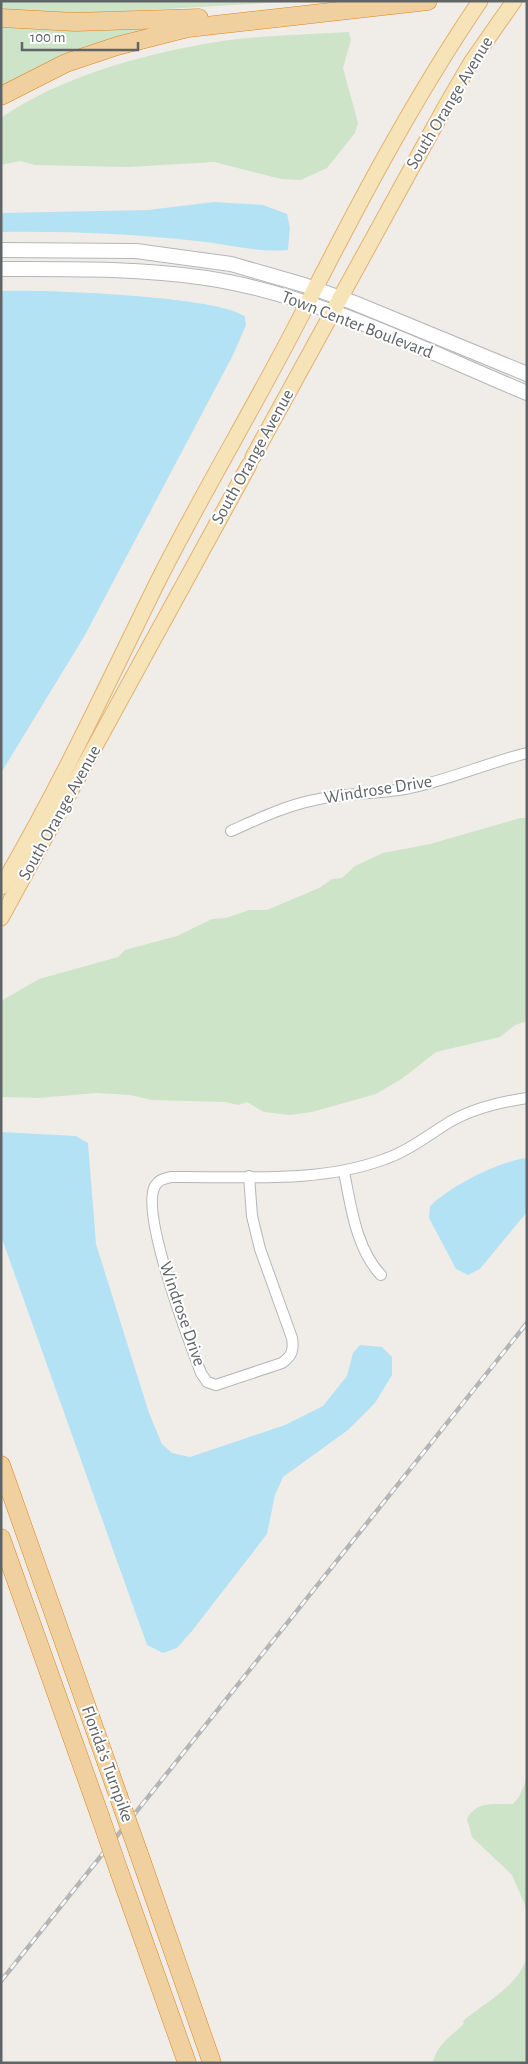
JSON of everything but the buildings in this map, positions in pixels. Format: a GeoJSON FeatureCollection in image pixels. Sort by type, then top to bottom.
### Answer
{"type":"FeatureCollection","features":[{"type":"Feature","properties":{"kind":"highway"},"geometry":{"type":"LineString","coordinates":[[1,96],[66,63],[117,46],[188,28],[428,1]]}},
{"type":"Feature","properties":{"kind":"highway"},"geometry":{"type":"LineString","coordinates":[[1,18],[75,22],[317,14]]}},
{"type":"Feature","properties":{"kind":"highway","name":"Florida's Turnpike"},"geometry":{"type":"LineString","coordinates":[[1,1465],[212,2063]]}},
{"type":"Feature","properties":{"kind":"highway","name":"Florida's Turnpike"},"geometry":{"type":"LineString","coordinates":[[1,1538],[187,2063]]}},
{"type":"Feature","properties":{"kind":"main road","name":"South Orange Avenue"},"geometry":{"type":"LineString","coordinates":[[1,887],[36,828],[105,694],[157,584],[314,288],[439,64],[480,1]]}},
{"type":"Feature","properties":{"kind":"main road","name":"South Orange Avenue"},"geometry":{"type":"LineString","coordinates":[[1,918],[331,312],[472,61],[514,1]]}},
{"type":"Feature","properties":{"kind":"main road","name":"Town Center Boulevard"},"geometry":{"type":"LineString","coordinates":[[1,250],[136,251],[186,256],[231,264],[314,288],[527,374]]}},
{"type":"Feature","properties":{"kind":"main road","name":"Town Center Boulevard"},"geometry":{"type":"LineString","coordinates":[[1,269],[148,272],[199,277],[256,289],[331,312],[527,393]]}},
{"type":"Feature","properties":{"kind":"street","name":"Windrose Drive"},"geometry":{"type":"LineString","coordinates":[[232,831],[274,812],[313,800],[357,793],[404,789],[451,778],[527,753]]}},
{"type":"Feature","properties":{"kind":"street","name":"Windrose Drive"},"geometry":{"type":"LineString","coordinates":[[249,1176],[252,1216],[260,1248],[294,1348],[290,1357],[282,1363],[216,1385],[207,1382],[201,1373],[168,1278],[158,1242],[152,1198],[154,1187],[160,1180],[171,1177],[344,1172],[406,1150],[449,1122],[479,1109],[527,1098]]}},
{"type":"Feature","properties":{"kind":"street"},"geometry":{"type":"LineString","coordinates":[[344,1172],[357,1230],[366,1255],[381,1275]]}},
{"type":"Feature","properties":{"kind":"green space"},"geometry":{"type":"Polygon","coordinates":[[[1,1],[301,1],[96,13],[62,13],[1,10],[1,1]]]}},
{"type":"Feature","properties":{"kind":"green space"},"geometry":{"type":"Polygon","coordinates":[[[1,25],[145,28],[146,30],[1,88],[1,25]]]}},
{"type":"Feature","properties":{"kind":"green space"},"geometry":{"type":"Polygon","coordinates":[[[349,32],[351,40],[343,68],[358,123],[355,133],[327,168],[301,180],[281,179],[214,162],[128,167],[35,165],[20,161],[1,165],[1,118],[50,90],[76,79],[132,60],[216,42],[349,32]]]}},
{"type":"Feature","properties":{"kind":"green space"},"geometry":{"type":"Polygon","coordinates":[[[520,818],[527,818],[527,1021],[515,1025],[500,1037],[436,1052],[403,1078],[376,1094],[312,1112],[290,1115],[264,1112],[247,1102],[238,1105],[225,1102],[152,1100],[130,1095],[96,1093],[39,1098],[1,1097],[1,1001],[39,979],[118,957],[125,950],[177,936],[212,919],[226,918],[249,910],[267,910],[319,888],[332,879],[342,878],[355,866],[383,853],[430,844],[520,818]]]}},
{"type":"Feature","properties":{"kind":"green space"},"geometry":{"type":"Polygon","coordinates":[[[527,1778],[527,1910],[512,1875],[472,1837],[467,1819],[471,1813],[481,1806],[513,1804],[519,1797],[527,1778]]]}},
{"type":"Feature","properties":{"kind":"green space"},"geometry":{"type":"Polygon","coordinates":[[[527,1957],[527,2063],[432,2063],[442,2045],[464,2024],[463,2021],[509,1985],[523,1968],[527,1957]]]}},
{"type":"Feature","properties":{"kind":"water"},"geometry":{"type":"Polygon","coordinates":[[[214,202],[263,205],[287,214],[290,228],[288,250],[254,249],[197,241],[124,235],[1,232],[1,213],[148,210],[214,202]]]}},
{"type":"Feature","properties":{"kind":"water"},"geometry":{"type":"Polygon","coordinates":[[[1,291],[52,291],[168,299],[229,310],[245,317],[246,325],[233,355],[85,635],[1,773],[1,291]]]}},
{"type":"Feature","properties":{"kind":"water"},"geometry":{"type":"Polygon","coordinates":[[[1,1132],[76,1136],[88,1143],[96,1244],[149,1413],[162,1444],[172,1453],[190,1457],[285,1425],[323,1406],[347,1376],[353,1353],[360,1345],[382,1347],[392,1357],[392,1375],[375,1403],[348,1430],[283,1477],[275,1495],[267,1534],[192,1631],[177,1648],[163,1653],[147,1645],[1,1236],[1,1132]]]}},
{"type":"Feature","properties":{"kind":"water"},"geometry":{"type":"Polygon","coordinates":[[[527,1158],[527,1212],[480,1269],[468,1275],[456,1269],[429,1218],[430,1206],[450,1190],[489,1169],[527,1158]]]}},
{"type":"Feature","properties":{"kind":"railway"},"geometry":{"type":"LineString","coordinates":[[1,1981],[527,1323]]}}]}
